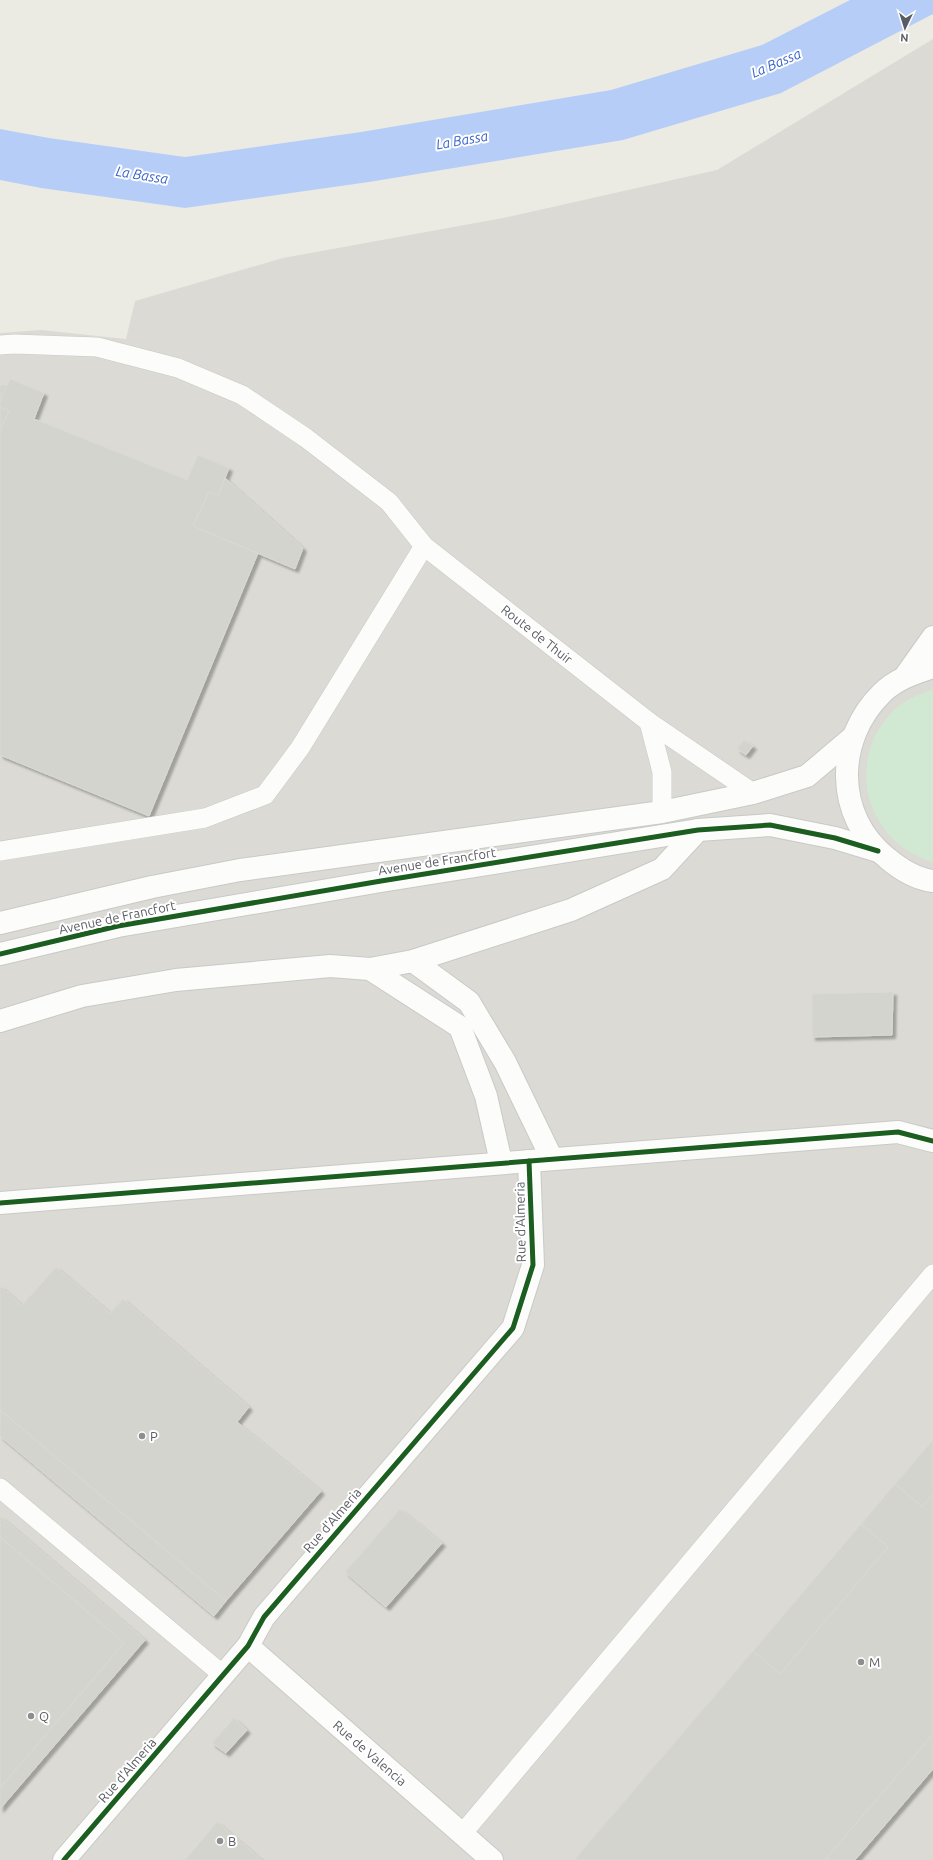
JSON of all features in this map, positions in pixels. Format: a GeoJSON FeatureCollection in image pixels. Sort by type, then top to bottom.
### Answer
{"type":"FeatureCollection","features":[{"type":"Feature","properties":{"kind":"street"},"geometry":{"type":"LineString","coordinates":[[906,676],[933,637]]}},
{"type":"Feature","properties":{"kind":"street"},"geometry":{"type":"LineString","coordinates":[[933,666],[906,676],[878,697],[864,713],[852,738],[846,768],[849,798],[860,827],[878,851],[900,869],[933,881]]}},
{"type":"Feature","properties":{"kind":"street","name":"Avenue de Francfort"},"geometry":{"type":"LineString","coordinates":[[0,923],[152,887],[240,870],[662,812],[753,793],[807,776],[852,738]]}},
{"type":"Feature","properties":{"kind":"street","name":"Avenue de Francfort"},"geometry":{"type":"LineString","coordinates":[[0,954],[118,926],[381,881],[698,830],[770,825],[835,838],[878,851]]}},
{"type":"Feature","properties":{"kind":"street"},"geometry":{"type":"LineString","coordinates":[[0,1021],[82,996],[176,980],[330,966],[370,969],[413,961],[571,910],[662,869],[698,830]]}},
{"type":"Feature","properties":{"kind":"street"},"geometry":{"type":"LineString","coordinates":[[0,911],[152,887]]}},
{"type":"Feature","properties":{"kind":"street"},"geometry":{"type":"LineString","coordinates":[[413,961],[469,1002],[505,1062],[552,1159]]}},
{"type":"Feature","properties":{"kind":"street"},"geometry":{"type":"LineString","coordinates":[[370,969],[460,1027],[486,1096],[501,1162]]}},
{"type":"Feature","properties":{"kind":"street"},"geometry":{"type":"LineString","coordinates":[[0,1203],[501,1162],[898,1132],[933,1140]]}},
{"type":"Feature","properties":{"kind":"street","name":"Rue d'Almeria"},"geometry":{"type":"LineString","coordinates":[[64,1860],[248,1646],[264,1616],[513,1328],[533,1266],[529,1160]]}},
{"type":"Feature","properties":{"kind":"street","name":"Rue de Valencia"},"geometry":{"type":"LineString","coordinates":[[248,1646],[492,1860]]}},
{"type":"Feature","properties":{"kind":"lane","name":"Route de Thuir"},"geometry":{"type":"LineString","coordinates":[[0,345],[14,344],[97,347],[178,368],[242,395],[306,438],[389,502],[424,546],[649,722],[753,793]]}},
{"type":"Feature","properties":{"kind":"lane"},"geometry":{"type":"LineString","coordinates":[[0,851],[205,818],[265,795],[300,748],[424,546]]}},
{"type":"Feature","properties":{"kind":"lane"},"geometry":{"type":"LineString","coordinates":[[649,722],[662,772],[662,812]]}},
{"type":"Feature","properties":{"kind":"lane"},"geometry":{"type":"LineString","coordinates":[[462,1834],[933,1274]]}},
{"type":"Feature","properties":{"kind":"lane"},"geometry":{"type":"LineString","coordinates":[[0,1488],[224,1675]]}},
{"type":"Feature","properties":{"kind":"shaded area"},"geometry":{"type":"Polygon","coordinates":[[[933,39],[933,1860],[0,1860],[0,333],[41,330],[126,339],[135,301],[283,258],[503,218],[717,170],[933,39]]]}},
{"type":"Feature","properties":{"kind":"green space"},"geometry":{"type":"Polygon","coordinates":[[[933,689],[933,862],[910,852],[892,838],[878,820],[870,800],[866,778],[868,755],[877,733],[891,713],[905,702],[933,689]]]}},
{"type":"Feature","properties":{"kind":"water","name":"La Bassa"},"geometry":{"type":"Polygon","coordinates":[[[850,0],[933,0],[933,14],[781,93],[623,140],[369,182],[185,208],[41,188],[0,180],[0,129],[49,138],[185,157],[361,132],[611,90],[762,45],[850,0]]]}},
{"type":"Feature","properties":{"kind":"building"},"geometry":{"type":"Polygon","coordinates":[[[10,379],[44,393],[34,419],[187,480],[198,455],[229,468],[218,496],[209,492],[193,526],[258,553],[149,816],[0,755],[0,430],[9,411],[0,407],[0,401],[10,379]]]}},
{"type":"Feature","properties":{"kind":"building"},"geometry":{"type":"Polygon","coordinates":[[[0,385],[7,385],[0,401],[0,385]]]}},
{"type":"Feature","properties":{"kind":"building"},"geometry":{"type":"Polygon","coordinates":[[[0,407],[9,411],[0,430],[0,407]]]}},
{"type":"Feature","properties":{"kind":"building"},"geometry":{"type":"Polygon","coordinates":[[[225,478],[303,548],[295,569],[193,526],[209,492],[218,496],[225,478]]]}},
{"type":"Feature","properties":{"kind":"building"},"geometry":{"type":"Polygon","coordinates":[[[744,740],[753,746],[746,755],[737,749],[744,740]]]}},
{"type":"Feature","properties":{"kind":"building"},"geometry":{"type":"Polygon","coordinates":[[[893,992],[892,1035],[812,1037],[812,994],[893,992]]]}},
{"type":"Feature","properties":{"kind":"building","name":"P"},"geometry":{"type":"Polygon","coordinates":[[[56,1267],[110,1313],[123,1299],[249,1407],[237,1422],[321,1491],[226,1601],[0,1410],[0,1286],[22,1305],[56,1267]]]}},
{"type":"Feature","properties":{"kind":"building"},"geometry":{"type":"Polygon","coordinates":[[[0,1410],[226,1601],[214,1616],[0,1436],[0,1410]]]}},
{"type":"Feature","properties":{"kind":"building"},"geometry":{"type":"Polygon","coordinates":[[[933,1440],[933,1494],[922,1507],[895,1484],[933,1440]]]}},
{"type":"Feature","properties":{"kind":"building","name":"M"},"geometry":{"type":"Polygon","coordinates":[[[895,1484],[922,1507],[933,1494],[933,1734],[825,1860],[574,1860],[753,1651],[780,1674],[888,1547],[861,1524],[895,1484]]]}},
{"type":"Feature","properties":{"kind":"building"},"geometry":{"type":"Polygon","coordinates":[[[400,1509],[442,1543],[386,1607],[345,1572],[400,1509]]]}},
{"type":"Feature","properties":{"kind":"building"},"geometry":{"type":"Polygon","coordinates":[[[0,1516],[145,1640],[0,1809],[0,1788],[124,1643],[0,1537],[0,1516]]]}},
{"type":"Feature","properties":{"kind":"building"},"geometry":{"type":"Polygon","coordinates":[[[861,1524],[888,1547],[780,1674],[753,1651],[861,1524]]]}},
{"type":"Feature","properties":{"kind":"building","name":"Q"},"geometry":{"type":"Polygon","coordinates":[[[0,1537],[124,1643],[0,1788],[0,1537]]]}},
{"type":"Feature","properties":{"kind":"building"},"geometry":{"type":"Polygon","coordinates":[[[234,1718],[247,1730],[226,1753],[212,1743],[234,1718]]]}},
{"type":"Feature","properties":{"kind":"building"},"geometry":{"type":"Polygon","coordinates":[[[933,1734],[933,1769],[855,1860],[825,1860],[933,1734]]]}},
{"type":"Feature","properties":{"kind":"building","name":"B"},"geometry":{"type":"Polygon","coordinates":[[[217,1822],[262,1860],[185,1860],[217,1822]]]}},
{"type":"Feature","properties":{"kind":"cycle path"},"geometry":{"type":"LineString","coordinates":[[0,954],[118,926],[381,881],[698,830],[770,825],[835,838],[878,851]]}},
{"type":"Feature","properties":{"kind":"cycle path"},"geometry":{"type":"LineString","coordinates":[[0,1203],[898,1132],[933,1141]]}},
{"type":"Feature","properties":{"kind":"cycle path"},"geometry":{"type":"LineString","coordinates":[[64,1860],[248,1646],[264,1617],[513,1328],[533,1265],[529,1161]]}},
{"type":"Feature","properties":{"kind":"place","name":"P"},"geometry":{"type":"Point","coordinates":[142,1436]}},
{"type":"Feature","properties":{"kind":"place","name":"M"},"geometry":{"type":"Point","coordinates":[861,1662]}},
{"type":"Feature","properties":{"kind":"place","name":"Q"},"geometry":{"type":"Point","coordinates":[31,1716]}},
{"type":"Feature","properties":{"kind":"place","name":"B"},"geometry":{"type":"Point","coordinates":[220,1841]}}]}
